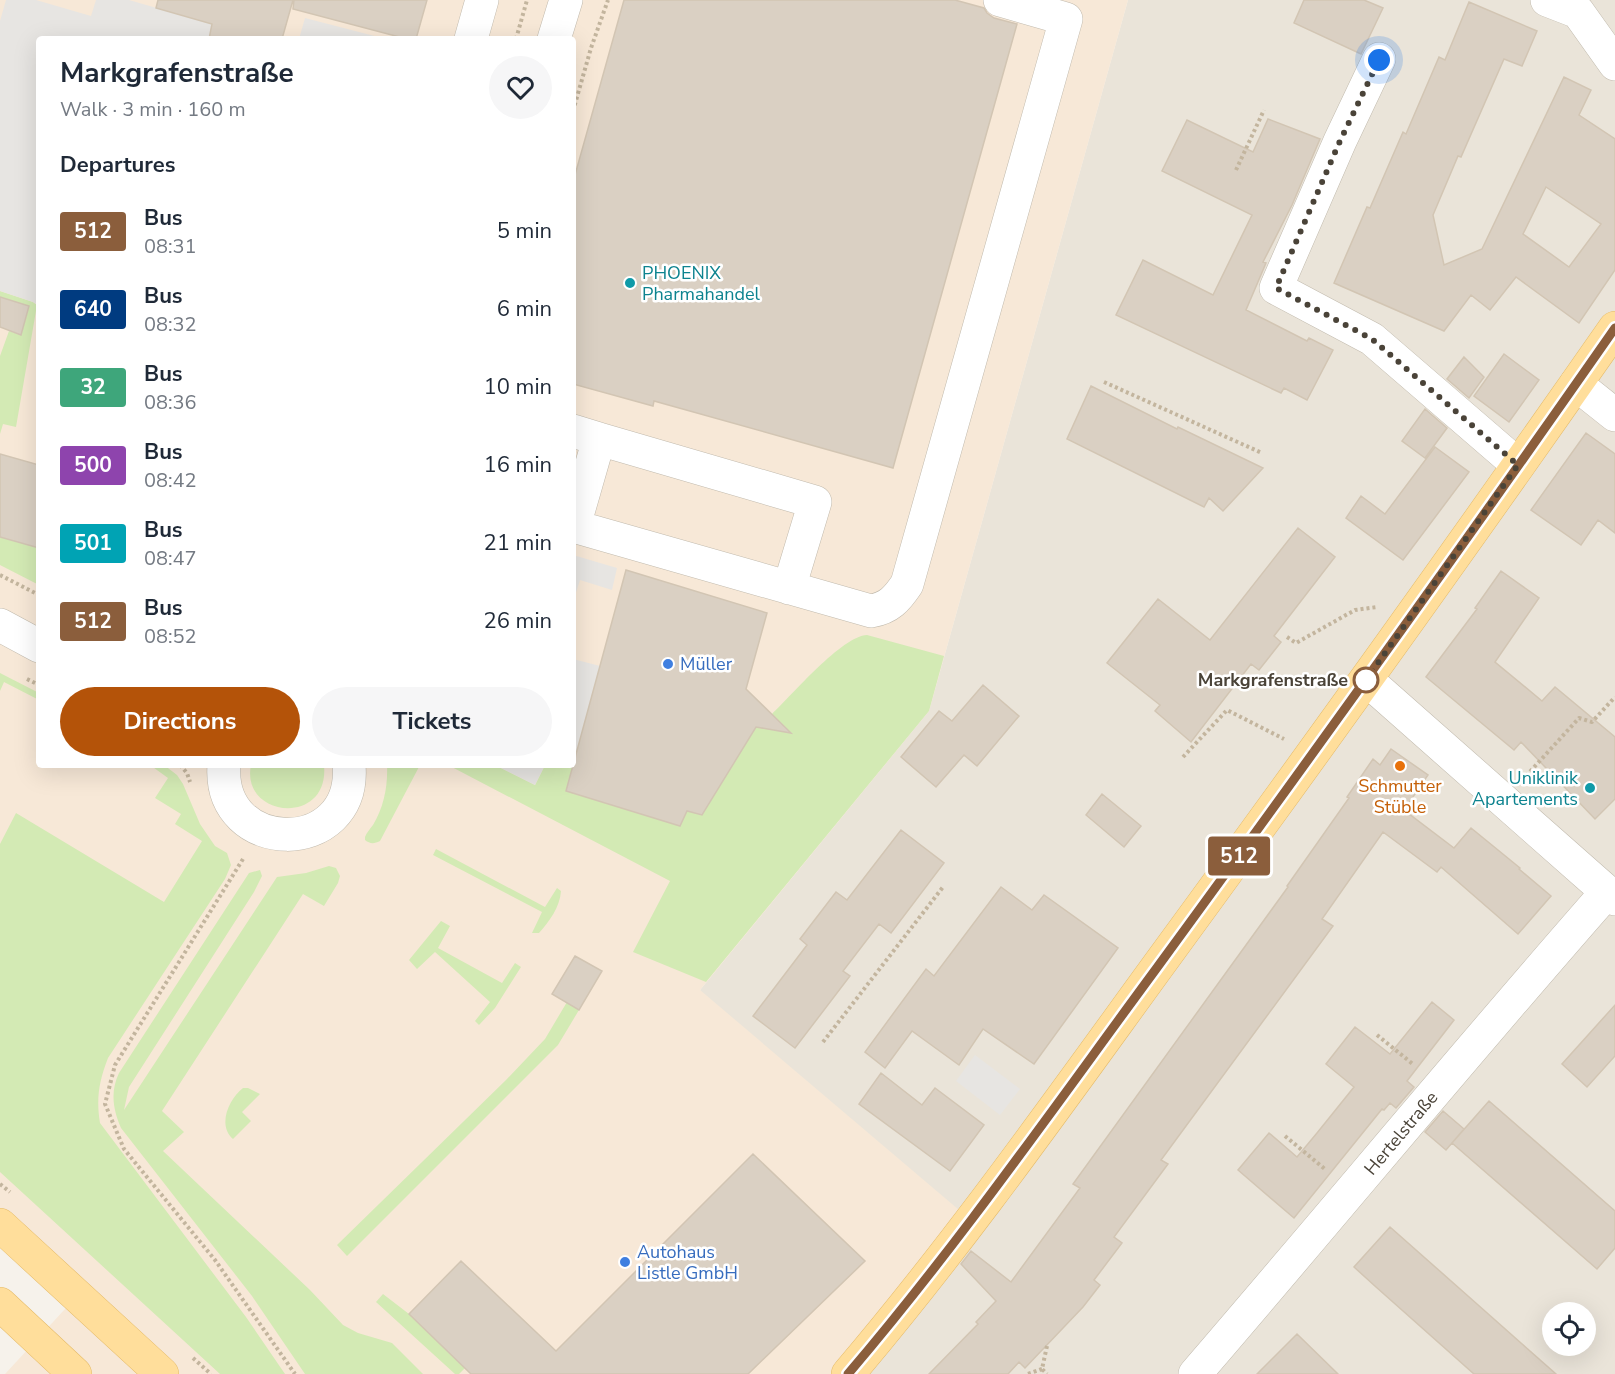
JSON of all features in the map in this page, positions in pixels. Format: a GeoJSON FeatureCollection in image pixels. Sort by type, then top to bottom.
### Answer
{"type":"FeatureCollection","features":[{"type":"Feature","properties":{"kind":"main road"},"geometry":{"type":"LineString","coordinates":[[852,1373],[972,1221],[1367,680],[1615,328]]}},
{"type":"Feature","properties":{"kind":"main road"},"geometry":{"type":"LineString","coordinates":[[0,1225],[162,1374]]}},
{"type":"Feature","properties":{"kind":"main road"},"geometry":{"type":"LineString","coordinates":[[0,1304],[75,1374]]}},
{"type":"Feature","properties":{"kind":"street"},"geometry":{"type":"LineString","coordinates":[[472,36],[482,0]]}},
{"type":"Feature","properties":{"kind":"street"},"geometry":{"type":"LineString","coordinates":[[555,36],[566,0]]}},
{"type":"Feature","properties":{"kind":"street"},"geometry":{"type":"LineString","coordinates":[[576,527],[871,611],[884,609],[894,602],[907,584],[1066,19],[1000,0]]}},
{"type":"Feature","properties":{"kind":"street"},"geometry":{"type":"LineString","coordinates":[[1547,0],[1578,12],[1615,64]]}},
{"type":"Feature","properties":{"kind":"street"},"geometry":{"type":"LineString","coordinates":[[1379,60],[1340,141],[1276,288],[1372,339],[1518,465]]}},
{"type":"Feature","properties":{"kind":"street"},"geometry":{"type":"LineString","coordinates":[[1576,384],[1615,415]]}},
{"type":"Feature","properties":{"kind":"street"},"geometry":{"type":"LineString","coordinates":[[576,511],[586,435],[815,502],[789,588]]}},
{"type":"Feature","properties":{"kind":"street"},"geometry":{"type":"LineString","coordinates":[[0,625],[36,644]]}},
{"type":"Feature","properties":{"kind":"street"},"geometry":{"type":"LineString","coordinates":[[1367,680],[1611,896]]}},
{"type":"Feature","properties":{"kind":"street"},"geometry":{"type":"LineString","coordinates":[[224,768],[225,788],[234,807],[247,822],[265,832],[285,836],[306,833],[324,824],[337,811],[346,795],[350,777],[349,768]]}},
{"type":"Feature","properties":{"kind":"street","name":"Hertelstraße"},"geometry":{"type":"LineString","coordinates":[[1195,1374],[1440,1087],[1611,896]]}},
{"type":"Feature","properties":{"kind":"path"},"geometry":{"type":"LineString","coordinates":[[517,36],[527,0]]}},
{"type":"Feature","properties":{"kind":"path"},"geometry":{"type":"LineString","coordinates":[[576,100],[608,0]]}},
{"type":"Feature","properties":{"kind":"path"},"geometry":{"type":"LineString","coordinates":[[1236,171],[1264,110]]}},
{"type":"Feature","properties":{"kind":"path"},"geometry":{"type":"LineString","coordinates":[[1104,382],[1262,453]]}},
{"type":"Feature","properties":{"kind":"path"},"geometry":{"type":"LineString","coordinates":[[0,575],[36,593]]}},
{"type":"Feature","properties":{"kind":"path"},"geometry":{"type":"LineString","coordinates":[[1287,637],[1296,643],[1355,610],[1384,607]]}},
{"type":"Feature","properties":{"kind":"path"},"geometry":{"type":"LineString","coordinates":[[1525,777],[1579,718],[1592,722],[1615,697]]}},
{"type":"Feature","properties":{"kind":"path"},"geometry":{"type":"LineString","coordinates":[[1183,757],[1227,710],[1288,741]]}},
{"type":"Feature","properties":{"kind":"path"},"geometry":{"type":"LineString","coordinates":[[243,859],[115,1065],[105,1104],[124,1149],[215,1260],[295,1374]]}},
{"type":"Feature","properties":{"kind":"path"},"geometry":{"type":"LineString","coordinates":[[823,1042],[943,887]]}},
{"type":"Feature","properties":{"kind":"path"},"geometry":{"type":"LineString","coordinates":[[1377,1035],[1440,1087]]}},
{"type":"Feature","properties":{"kind":"path"},"geometry":{"type":"LineString","coordinates":[[1285,1136],[1352,1192]]}},
{"type":"Feature","properties":{"kind":"path"},"geometry":{"type":"LineString","coordinates":[[1042,1369],[1047,1346]]}},
{"type":"Feature","properties":{"kind":"path"},"geometry":{"type":"LineString","coordinates":[[1028,1374],[1042,1369]]}},
{"type":"Feature","properties":{"kind":"path"},"geometry":{"type":"LineString","coordinates":[[1042,1369],[1047,1374]]}},
{"type":"Feature","properties":{"kind":"shaded area"},"geometry":{"type":"Polygon","coordinates":[[[0,0],[1128,0],[929,711],[700,990],[972,1221],[848,1374],[5,1374],[77,1296],[0,1225],[0,0]]]}},
{"type":"Feature","properties":{"kind":"shaded area"},"geometry":{"type":"Polygon","coordinates":[[[6,0],[36,0],[91,16],[96,0],[129,0],[212,24],[210,36],[36,36],[36,304],[0,291],[0,21],[6,0]]]}},
{"type":"Feature","properties":{"kind":"shaded area"},"geometry":{"type":"Polygon","coordinates":[[[1128,0],[1615,0],[1615,1374],[848,1374],[700,990],[929,711],[1128,0]]]}},
{"type":"Feature","properties":{"kind":"shaded area"},"geometry":{"type":"Polygon","coordinates":[[[305,18],[374,36],[300,36],[305,18]]]}},
{"type":"Feature","properties":{"kind":"shaded area"},"geometry":{"type":"Polygon","coordinates":[[[576,556],[617,568],[612,590],[580,580],[576,593],[576,556]]]}},
{"type":"Feature","properties":{"kind":"shaded area"},"geometry":{"type":"Polygon","coordinates":[[[576,660],[600,666],[576,756],[576,660]]]}},
{"type":"Feature","properties":{"kind":"shaded area"},"geometry":{"type":"Polygon","coordinates":[[[501,768],[544,768],[535,785],[501,768]]]}},
{"type":"Feature","properties":{"kind":"shaded area"},"geometry":{"type":"Polygon","coordinates":[[[975,1055],[1020,1089],[1000,1115],[956,1081],[975,1055]]]}},
{"type":"Feature","properties":{"kind":"green space"},"geometry":{"type":"Polygon","coordinates":[[[0,291],[33,302],[36,304],[36,311],[16,427],[3,424],[0,434],[0,356],[9,331],[21,335],[29,307],[0,297],[0,291]]]}},
{"type":"Feature","properties":{"kind":"green space"},"geometry":{"type":"Polygon","coordinates":[[[0,537],[36,547],[36,583],[0,565],[0,537]]]}},
{"type":"Feature","properties":{"kind":"green space"},"geometry":{"type":"Polygon","coordinates":[[[867,635],[944,656],[929,711],[706,982],[633,952],[670,881],[454,768],[501,768],[535,785],[544,768],[576,768],[576,764],[680,826],[687,811],[756,727],[770,729],[778,720],[772,714],[831,655],[857,638],[867,635]]]}},
{"type":"Feature","properties":{"kind":"green space"},"geometry":{"type":"Polygon","coordinates":[[[0,673],[36,691],[36,698],[4,682],[0,691],[0,673]]]}},
{"type":"Feature","properties":{"kind":"green space"},"geometry":{"type":"Polygon","coordinates":[[[154,768],[168,768],[177,775],[200,824],[215,846],[227,853],[231,865],[225,879],[108,1058],[99,1090],[100,1123],[246,1317],[285,1374],[220,1374],[0,1172],[0,844],[16,813],[164,902],[202,841],[175,824],[181,814],[155,798],[168,778],[154,768]]]}},
{"type":"Feature","properties":{"kind":"green space"},"geometry":{"type":"Polygon","coordinates":[[[251,768],[324,768],[322,785],[314,799],[301,806],[286,808],[271,805],[259,796],[251,783],[251,768]]]}},
{"type":"Feature","properties":{"kind":"green space"},"geometry":{"type":"Polygon","coordinates":[[[387,768],[418,768],[380,841],[370,843],[365,840],[365,837],[383,803],[387,768]]]}},
{"type":"Feature","properties":{"kind":"green space"},"geometry":{"type":"Polygon","coordinates":[[[436,849],[545,907],[557,888],[561,891],[560,897],[550,919],[539,933],[532,933],[542,912],[433,855],[436,849]]]}},
{"type":"Feature","properties":{"kind":"green space"},"geometry":{"type":"Polygon","coordinates":[[[329,866],[336,868],[340,876],[324,906],[303,894],[162,1111],[184,1132],[163,1151],[310,1290],[343,1325],[358,1333],[392,1343],[423,1374],[305,1374],[252,1296],[121,1128],[114,1107],[114,1087],[119,1073],[249,873],[260,870],[262,876],[129,1087],[124,1110],[277,877],[306,873],[329,866]]]}},
{"type":"Feature","properties":{"kind":"green space"},"geometry":{"type":"Polygon","coordinates":[[[441,921],[450,926],[438,948],[502,983],[515,963],[521,967],[495,1008],[479,1025],[475,1021],[490,1002],[435,952],[417,969],[409,960],[441,921]]]}},
{"type":"Feature","properties":{"kind":"green space"},"geometry":{"type":"Polygon","coordinates":[[[567,1002],[579,1010],[558,1045],[347,1256],[337,1245],[545,1039],[567,1002]]]}},
{"type":"Feature","properties":{"kind":"green space"},"geometry":{"type":"Polygon","coordinates":[[[243,1088],[260,1094],[242,1112],[251,1121],[233,1139],[228,1133],[225,1120],[229,1105],[243,1088]]]}},
{"type":"Feature","properties":{"kind":"green space"},"geometry":{"type":"Polygon","coordinates":[[[383,1294],[409,1314],[465,1368],[459,1374],[455,1374],[376,1302],[383,1294]]]}},
{"type":"Feature","properties":{"kind":"building"},"geometry":{"type":"Polygon","coordinates":[[[158,0],[293,0],[283,36],[210,36],[212,24],[156,8],[158,0]]]}},
{"type":"Feature","properties":{"kind":"building"},"geometry":{"type":"Polygon","coordinates":[[[294,0],[427,0],[417,36],[396,36],[293,9],[294,0]]]}},
{"type":"Feature","properties":{"kind":"building"},"geometry":{"type":"Polygon","coordinates":[[[624,0],[955,0],[984,8],[994,18],[1017,24],[893,468],[654,401],[653,406],[576,385],[576,171],[624,0]]]}},
{"type":"Feature","properties":{"kind":"building"},"geometry":{"type":"Polygon","coordinates":[[[1304,0],[1364,0],[1383,8],[1361,54],[1294,23],[1304,0]]]}},
{"type":"Feature","properties":{"kind":"building"},"geometry":{"type":"Polygon","coordinates":[[[1469,2],[1537,31],[1522,66],[1504,59],[1433,215],[1444,265],[1482,249],[1564,77],[1591,90],[1579,115],[1615,139],[1615,270],[1579,323],[1516,277],[1490,310],[1471,295],[1444,331],[1334,283],[1403,132],[1406,134],[1439,57],[1445,60],[1469,2]],[[1546,187],[1523,234],[1569,267],[1601,224],[1546,187]]]}},
{"type":"Feature","properties":{"kind":"building"},"geometry":{"type":"Polygon","coordinates":[[[1268,119],[1320,139],[1292,205],[1263,262],[1266,263],[1246,310],[1307,341],[1309,338],[1333,350],[1307,400],[1284,388],[1281,393],[1116,315],[1143,260],[1213,295],[1252,215],[1162,171],[1187,120],[1253,152],[1268,119]]]}},
{"type":"Feature","properties":{"kind":"building"},"geometry":{"type":"Polygon","coordinates":[[[0,297],[29,306],[21,335],[0,327],[0,297]]]}},
{"type":"Feature","properties":{"kind":"building"},"geometry":{"type":"Polygon","coordinates":[[[1504,354],[1539,380],[1509,422],[1474,396],[1504,354]]]}},
{"type":"Feature","properties":{"kind":"building"},"geometry":{"type":"Polygon","coordinates":[[[1464,357],[1484,377],[1469,398],[1447,379],[1464,357]]]}},
{"type":"Feature","properties":{"kind":"building"},"geometry":{"type":"Polygon","coordinates":[[[1091,386],[1177,429],[1178,427],[1263,468],[1223,511],[1209,498],[1204,507],[1067,439],[1091,386]]]}},
{"type":"Feature","properties":{"kind":"building"},"geometry":{"type":"Polygon","coordinates":[[[1425,409],[1447,428],[1425,458],[1402,441],[1425,409]]]}},
{"type":"Feature","properties":{"kind":"building"},"geometry":{"type":"Polygon","coordinates":[[[1586,433],[1615,454],[1615,533],[1598,520],[1581,545],[1531,510],[1586,433]]]}},
{"type":"Feature","properties":{"kind":"building"},"geometry":{"type":"Polygon","coordinates":[[[1435,447],[1469,472],[1403,560],[1346,518],[1361,496],[1385,514],[1435,447]]]}},
{"type":"Feature","properties":{"kind":"building"},"geometry":{"type":"Polygon","coordinates":[[[0,454],[36,464],[36,547],[0,537],[0,454]]]}},
{"type":"Feature","properties":{"kind":"building"},"geometry":{"type":"Polygon","coordinates":[[[1298,528],[1335,557],[1274,636],[1281,642],[1259,670],[1251,664],[1191,742],[1155,711],[1160,705],[1107,663],[1158,599],[1210,640],[1298,528]]]}},
{"type":"Feature","properties":{"kind":"building"},"geometry":{"type":"Polygon","coordinates":[[[626,570],[767,613],[746,689],[791,733],[756,727],[702,815],[687,811],[680,826],[566,791],[572,768],[576,768],[576,754],[626,570]]]}},
{"type":"Feature","properties":{"kind":"building"},"geometry":{"type":"Polygon","coordinates":[[[1501,571],[1539,598],[1495,662],[1542,701],[1555,687],[1615,737],[1615,799],[1595,819],[1521,742],[1514,750],[1426,677],[1477,609],[1475,608],[1501,571]]]}},
{"type":"Feature","properties":{"kind":"building"},"geometry":{"type":"Polygon","coordinates":[[[983,685],[1019,716],[977,766],[964,755],[936,787],[901,757],[939,711],[952,721],[983,685]]]}},
{"type":"Feature","properties":{"kind":"building"},"geometry":{"type":"Polygon","coordinates":[[[1391,749],[1428,775],[1404,810],[1454,848],[1471,828],[1551,896],[1518,934],[1441,867],[1437,872],[1383,832],[1322,919],[1333,926],[1161,1160],[1168,1164],[1114,1237],[1122,1243],[1094,1280],[1100,1285],[1083,1307],[1025,1368],[1019,1362],[1008,1374],[929,1374],[978,1324],[976,1322],[996,1301],[961,1264],[971,1251],[1011,1282],[1080,1188],[1073,1184],[1288,887],[1373,759],[1380,765],[1391,749]]]}},
{"type":"Feature","properties":{"kind":"building"},"geometry":{"type":"Polygon","coordinates":[[[1102,794],[1141,826],[1124,847],[1086,815],[1102,794]]]}},
{"type":"Feature","properties":{"kind":"building"},"geometry":{"type":"Polygon","coordinates":[[[901,830],[944,863],[891,933],[879,924],[843,971],[850,976],[795,1048],[753,1016],[807,945],[800,939],[836,892],[847,900],[901,830]]]}},
{"type":"Feature","properties":{"kind":"building"},"geometry":{"type":"Polygon","coordinates":[[[1001,887],[1032,910],[1044,895],[1118,948],[1034,1064],[983,1029],[959,1065],[912,1031],[885,1068],[865,1052],[926,969],[934,976],[1001,887]]]}},
{"type":"Feature","properties":{"kind":"building"},"geometry":{"type":"Polygon","coordinates":[[[575,956],[602,971],[579,1010],[552,994],[575,956]]]}},
{"type":"Feature","properties":{"kind":"building"},"geometry":{"type":"Polygon","coordinates":[[[1432,1002],[1454,1020],[1407,1081],[1414,1087],[1396,1108],[1390,1103],[1384,1110],[1382,1109],[1294,1218],[1238,1170],[1269,1133],[1297,1157],[1317,1133],[1354,1087],[1326,1064],[1355,1027],[1390,1054],[1432,1002]]]}},
{"type":"Feature","properties":{"kind":"building"},"geometry":{"type":"Polygon","coordinates":[[[1615,1005],[1615,1056],[1587,1087],[1562,1064],[1615,1005]]]}},
{"type":"Feature","properties":{"kind":"building"},"geometry":{"type":"Polygon","coordinates":[[[881,1073],[922,1105],[935,1088],[984,1125],[950,1171],[859,1104],[881,1073]]]}},
{"type":"Feature","properties":{"kind":"building"},"geometry":{"type":"Polygon","coordinates":[[[1489,1101],[1615,1211],[1615,1248],[1597,1269],[1452,1143],[1489,1101]]]}},
{"type":"Feature","properties":{"kind":"building"},"geometry":{"type":"Polygon","coordinates":[[[1443,1111],[1464,1129],[1446,1150],[1425,1132],[1443,1111]]]}},
{"type":"Feature","properties":{"kind":"building"},"geometry":{"type":"Polygon","coordinates":[[[753,1154],[865,1261],[748,1374],[471,1374],[409,1314],[461,1261],[556,1351],[753,1154]]]}},
{"type":"Feature","properties":{"kind":"building"},"geometry":{"type":"Polygon","coordinates":[[[1390,1227],[1556,1374],[1474,1374],[1354,1267],[1390,1227]]]}},
{"type":"Feature","properties":{"kind":"building"},"geometry":{"type":"Polygon","coordinates":[[[1297,1334],[1338,1374],[1257,1374],[1297,1334]]]}},
{"type":"Feature","properties":{"kind":"bus line","name":"512"},"geometry":{"type":"LineString","coordinates":[[848,1374],[972,1221],[1236,861],[1467,540],[1615,328]]}},
{"type":"Feature","properties":{"kind":"place","name":"PHOENIX Pharmahandel"},"geometry":{"type":"Point","coordinates":[630,283]}},
{"type":"Feature","properties":{"kind":"place","name":"Müller"},"geometry":{"type":"Point","coordinates":[668,664]}},
{"type":"Feature","properties":{"kind":"place","name":"Markgrafenstraße"},"geometry":{"type":"Point","coordinates":[1366,680]}},
{"type":"Feature","properties":{"kind":"place","name":"Schmutter Stüble"},"geometry":{"type":"Point","coordinates":[1400,766]}},
{"type":"Feature","properties":{"kind":"place","name":"Uniklinik Apartements"},"geometry":{"type":"Point","coordinates":[1590,788]}},
{"type":"Feature","properties":{"kind":"place","name":"Autohaus Listle GmbH"},"geometry":{"type":"Point","coordinates":[625,1262]}},
{"type":"Feature","properties":{"kind":"route"},"geometry":{"type":"LineString","coordinates":[[1366,680],[1518,465],[1372,339],[1276,288],[1340,141],[1379,60]]}}]}
